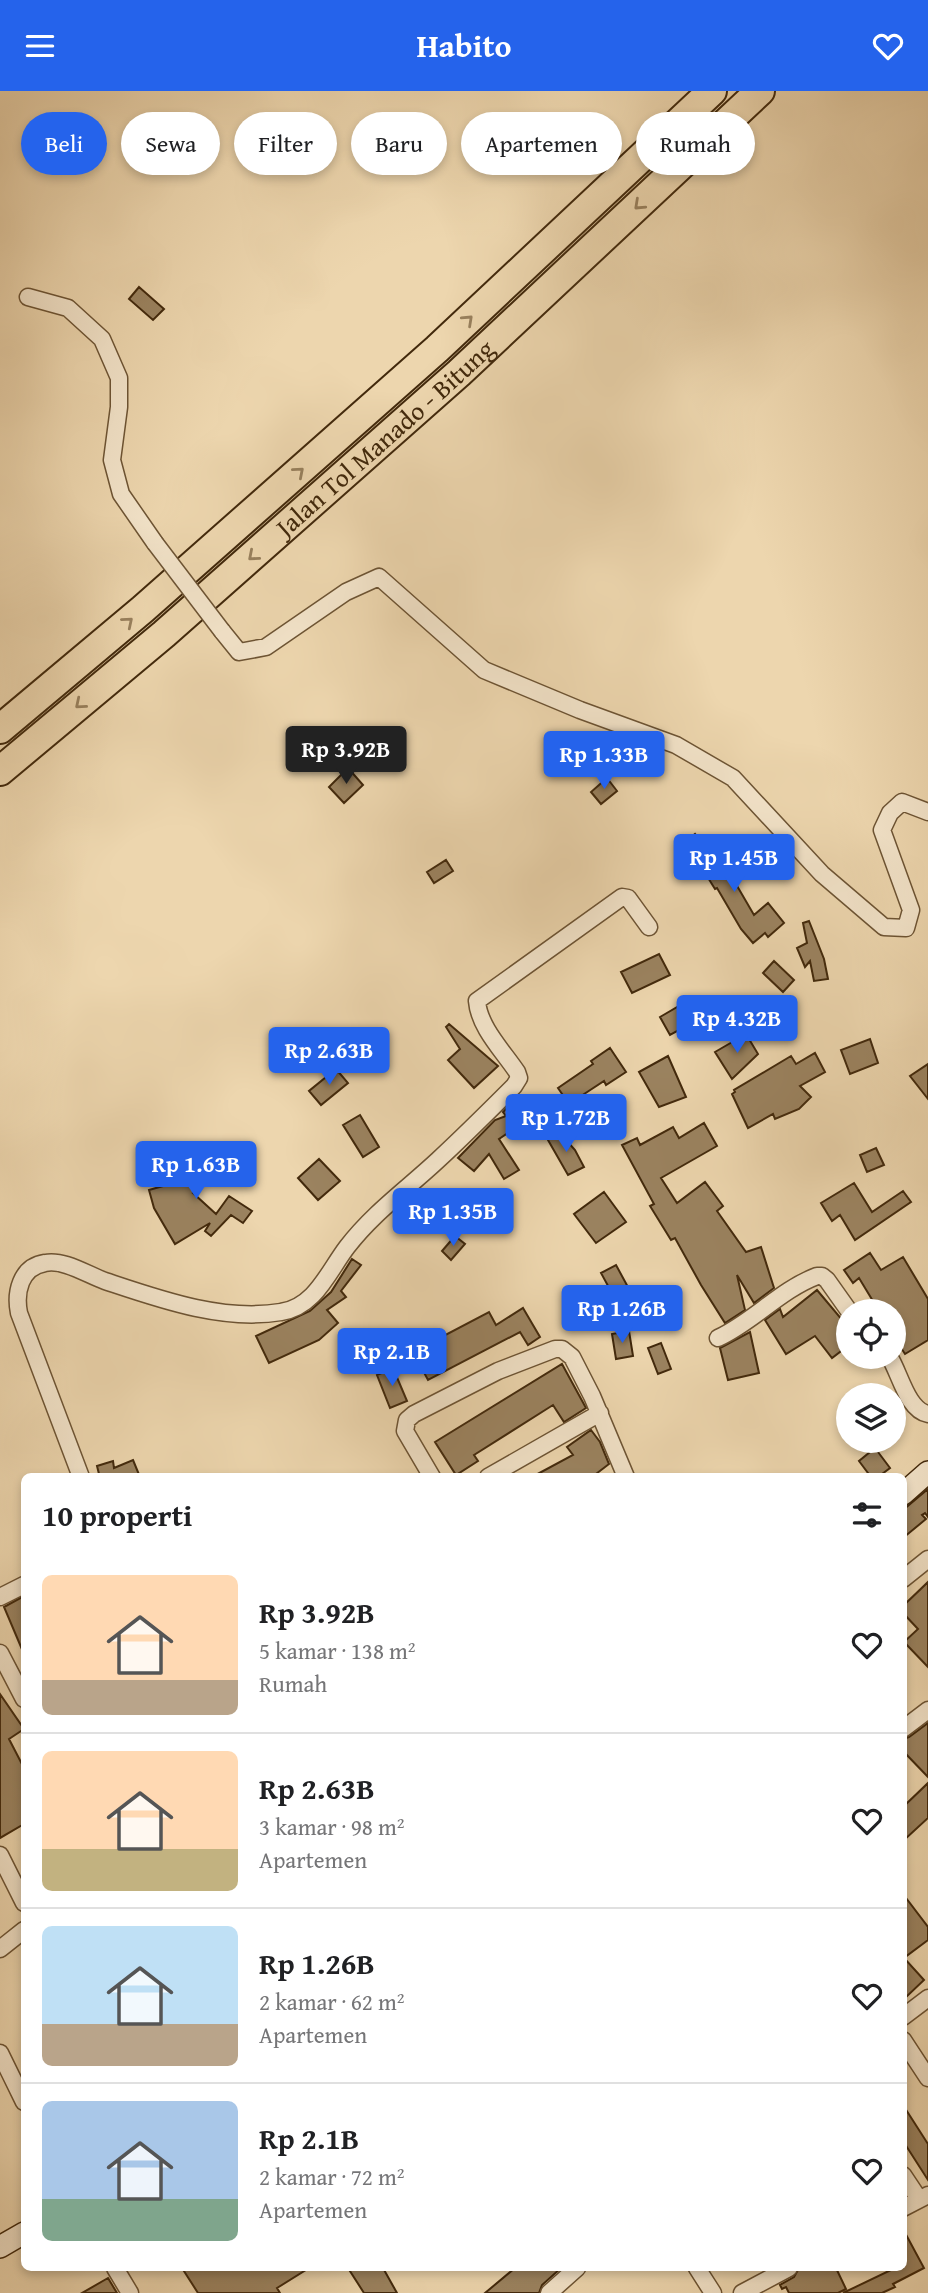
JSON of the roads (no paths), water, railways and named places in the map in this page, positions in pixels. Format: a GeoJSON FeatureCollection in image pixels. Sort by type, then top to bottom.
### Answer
{"type":"FeatureCollection","features":[{"type":"Feature","properties":{"kind":"highway","name":"Jalan Tol Manado - Bitung"},"geometry":{"type":"LineString","coordinates":[[0,729],[144,609],[437,349],[712,91]]}},
{"type":"Feature","properties":{"kind":"highway","name":"Jalan Tol Manado - Bitung"},"geometry":{"type":"LineString","coordinates":[[0,771],[164,634],[459,373],[760,91]]}},
{"type":"Feature","properties":{"kind":"street"},"geometry":{"type":"LineString","coordinates":[[28,297],[68,308],[102,339],[119,378],[119,407],[112,460],[121,494],[239,652],[266,647],[346,592],[379,577],[484,670],[580,710],[676,745],[733,778],[822,874],[884,927],[905,928],[911,910],[882,830],[890,813],[902,802],[928,812]]}},
{"type":"Feature","properties":{"kind":"street"},"geometry":{"type":"LineString","coordinates":[[79,1473],[19,1313],[17,1295],[22,1278],[44,1263],[60,1263],[105,1281],[209,1310],[281,1313],[295,1308],[319,1289],[345,1249],[368,1222],[439,1159],[519,1078],[489,1032],[478,1010],[477,1001],[622,897],[628,898],[649,927]]}},
{"type":"Feature","properties":{"kind":"street"},"geometry":{"type":"LineString","coordinates":[[718,1338],[738,1329],[759,1311],[817,1276],[827,1279],[841,1299]]}},
{"type":"Feature","properties":{"kind":"street"},"geometry":{"type":"LineString","coordinates":[[430,1473],[405,1431],[407,1420],[414,1414],[525,1359],[555,1349],[562,1349],[572,1357],[600,1413],[624,1473]]}},
{"type":"Feature","properties":{"kind":"street"},"geometry":{"type":"LineString","coordinates":[[897,1369],[911,1403],[922,1413],[928,1413]]}},
{"type":"Feature","properties":{"kind":"street"},"geometry":{"type":"LineString","coordinates":[[495,1473],[600,1413]]}},
{"type":"Feature","properties":{"kind":"street"},"geometry":{"type":"LineString","coordinates":[[907,1490],[928,1472]]}},
{"type":"Feature","properties":{"kind":"street"},"geometry":{"type":"LineString","coordinates":[[907,1576],[928,1559]]}},
{"type":"Feature","properties":{"kind":"street"},"geometry":{"type":"LineString","coordinates":[[0,1597],[21,1586]]}},
{"type":"Feature","properties":{"kind":"street"},"geometry":{"type":"LineString","coordinates":[[0,1653],[21,1693]]}},
{"type":"Feature","properties":{"kind":"street"},"geometry":{"type":"LineString","coordinates":[[907,1725],[928,1710]]}},
{"type":"Feature","properties":{"kind":"street"},"geometry":{"type":"LineString","coordinates":[[0,1855],[21,1897]]}},
{"type":"Feature","properties":{"kind":"street"},"geometry":{"type":"LineString","coordinates":[[0,1949],[21,1932]]}},
{"type":"Feature","properties":{"kind":"street"},"geometry":{"type":"LineString","coordinates":[[907,2014],[928,1998]]}},
{"type":"Feature","properties":{"kind":"street"},"geometry":{"type":"LineString","coordinates":[[907,2046],[928,2078]]}},
{"type":"Feature","properties":{"kind":"street"},"geometry":{"type":"LineString","coordinates":[[0,2053],[21,2096]]}},
{"type":"Feature","properties":{"kind":"street"},"geometry":{"type":"LineString","coordinates":[[907,2179],[924,2197],[907,2206]]}},
{"type":"Feature","properties":{"kind":"street"},"geometry":{"type":"LineString","coordinates":[[0,2247],[21,2235]]}},
{"type":"Feature","properties":{"kind":"street"},"geometry":{"type":"LineString","coordinates":[[116,2271],[130,2293]]}},
{"type":"Feature","properties":{"kind":"street"},"geometry":{"type":"LineString","coordinates":[[548,2293],[574,2271]]}},
{"type":"Feature","properties":{"kind":"street"},"geometry":{"type":"LineString","coordinates":[[698,2271],[713,2293]]}},
{"type":"Feature","properties":{"kind":"street"},"geometry":{"type":"LineString","coordinates":[[742,2293],[783,2271]]}}]}
